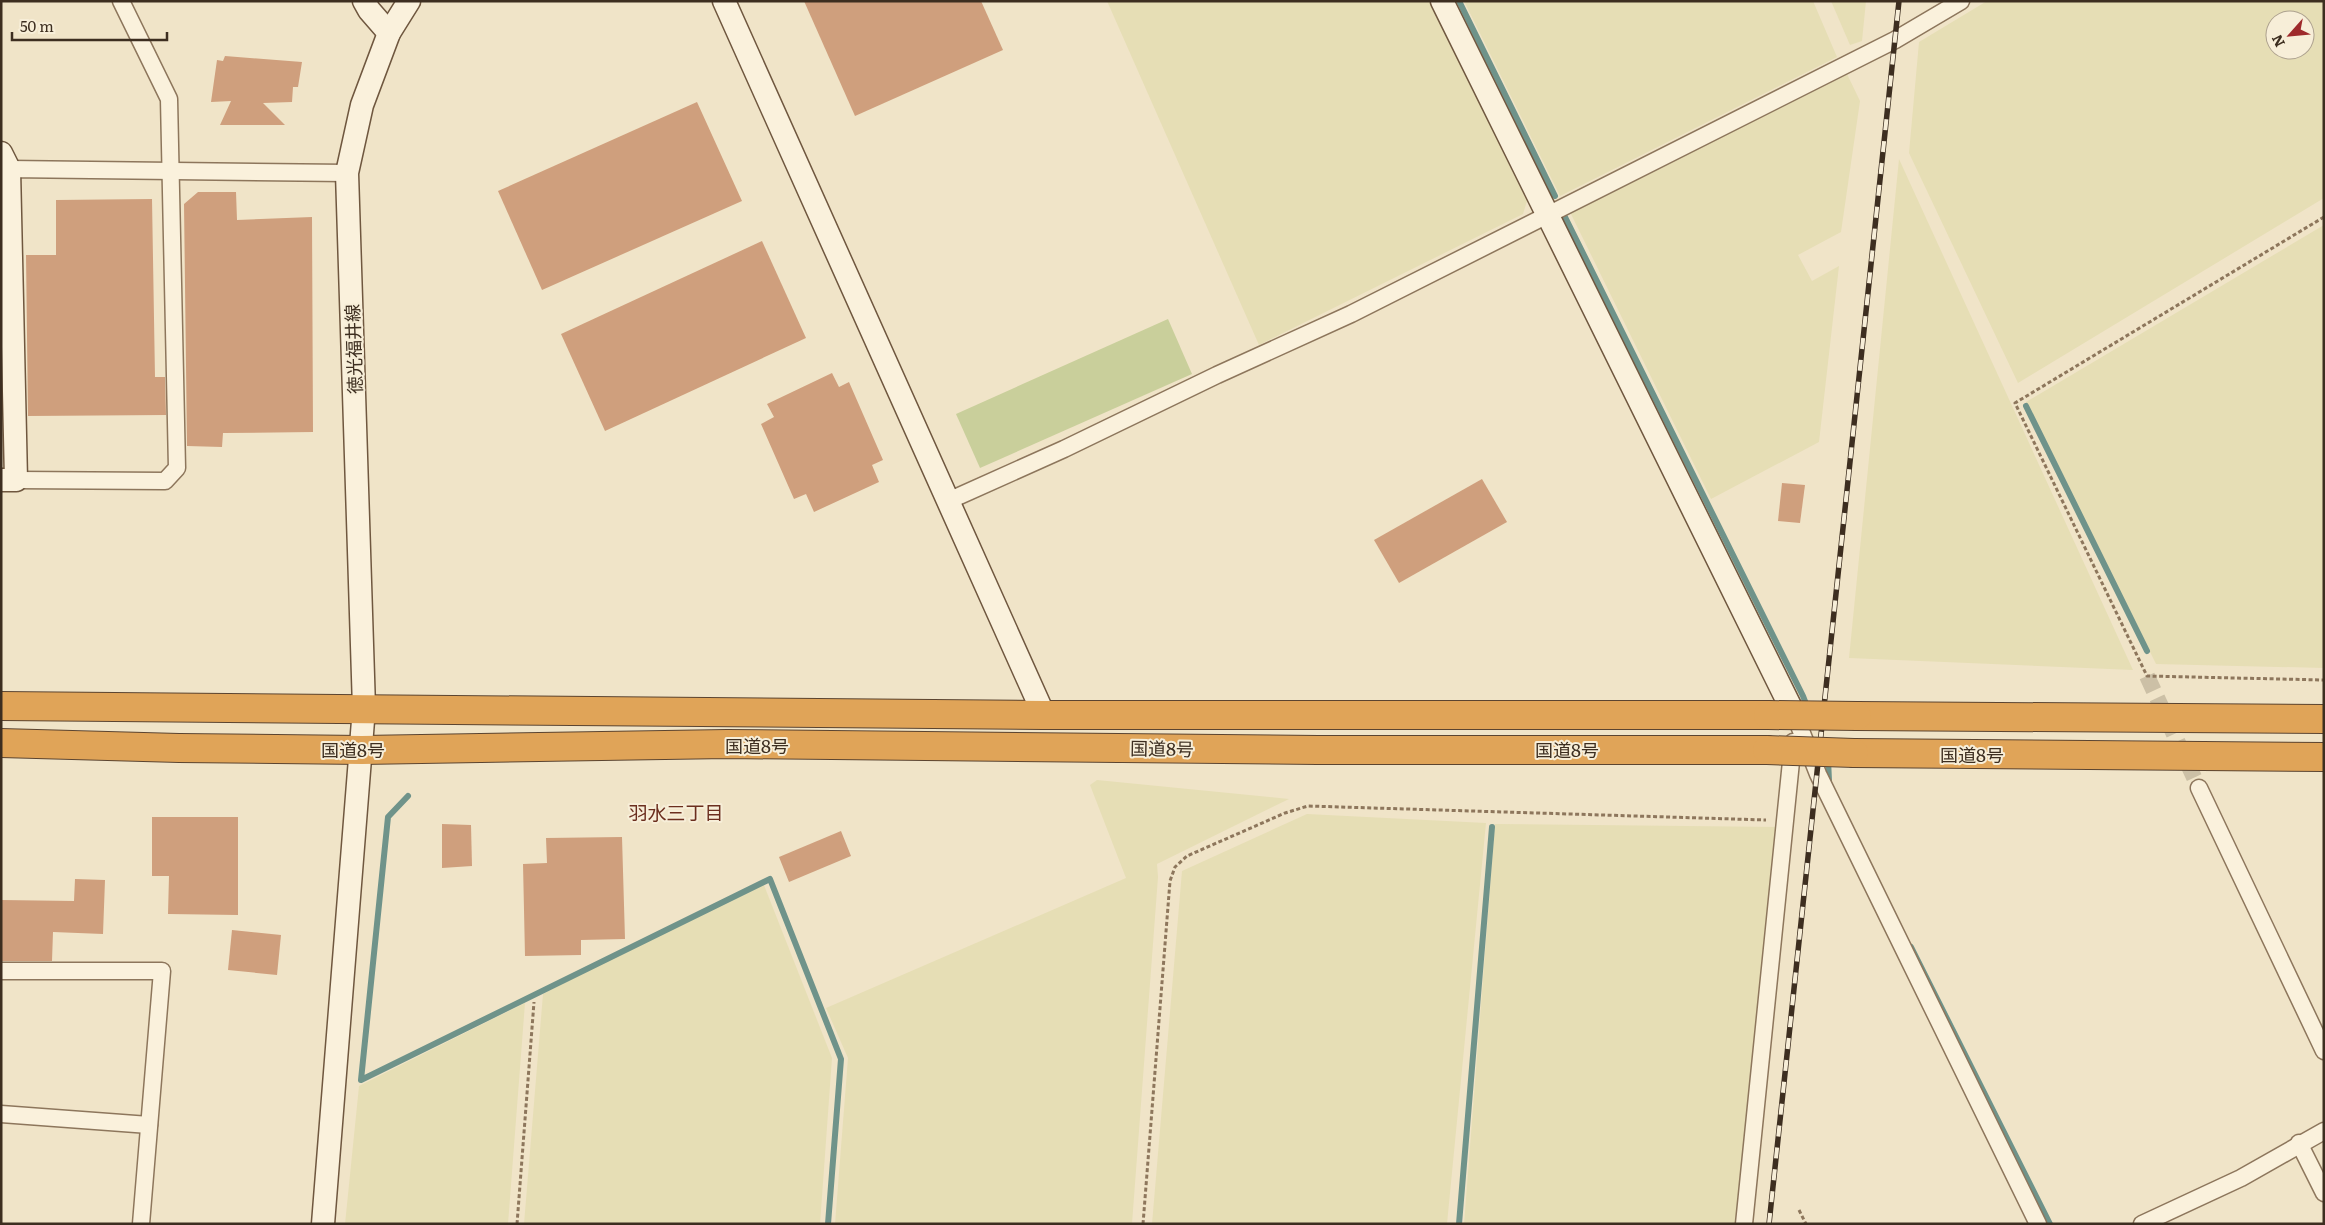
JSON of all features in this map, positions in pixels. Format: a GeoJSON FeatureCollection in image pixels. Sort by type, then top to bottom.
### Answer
{"type":"FeatureCollection","features":[{"type":"Feature","properties":{"kind":"highway","name":"国道8号"},"geometry":{"type":"LineString","coordinates":[[1,706],[1044,715],[1768,715],[2324,719]]}},
{"type":"Feature","properties":{"kind":"highway","name":"国道8号"},"geometry":{"type":"LineString","coordinates":[[1,742],[179,748],[362,750],[727,744],[1308,750],[1767,750],[1854,753],[2324,757]]}},
{"type":"Feature","properties":{"kind":"street"},"geometry":{"type":"LineString","coordinates":[[121,1],[169,99],[171,171],[177,468],[165,481],[9,480],[4,165],[171,171],[347,173]]}},
{"type":"Feature","properties":{"kind":"street"},"geometry":{"type":"LineString","coordinates":[[364,1],[369,10],[389,33]]}},
{"type":"Feature","properties":{"kind":"street","name":"徳光福井線"},"geometry":{"type":"LineString","coordinates":[[323,1224],[364,708],[347,173],[362,105],[389,33],[409,1]]}},
{"type":"Feature","properties":{"kind":"street"},"geometry":{"type":"LineString","coordinates":[[724,1],[1044,715]]}},
{"type":"Feature","properties":{"kind":"street"},"geometry":{"type":"LineString","coordinates":[[1442,1],[1796,718],[1818,774],[2038,1224]]}},
{"type":"Feature","properties":{"kind":"street"},"geometry":{"type":"LineString","coordinates":[[948,501],[1064,450],[1217,375],[1351,314],[1895,40],[1961,1]]}},
{"type":"Feature","properties":{"kind":"street"},"geometry":{"type":"LineString","coordinates":[[1744,1224],[1796,718]]}},
{"type":"Feature","properties":{"kind":"street"},"geometry":{"type":"LineString","coordinates":[[2199,788],[2324,1051]]}},
{"type":"Feature","properties":{"kind":"street"},"geometry":{"type":"LineString","coordinates":[[1,971],[162,971],[141,1224]]}},
{"type":"Feature","properties":{"kind":"street"},"geometry":{"type":"LineString","coordinates":[[1,1114],[149,1125]]}},
{"type":"Feature","properties":{"kind":"street"},"geometry":{"type":"LineString","coordinates":[[2142,1224],[2241,1178],[2324,1131]]}},
{"type":"Feature","properties":{"kind":"street"},"geometry":{"type":"LineString","coordinates":[[2299,1144],[2324,1193]]}},
{"type":"Feature","properties":{"kind":"path"},"geometry":{"type":"LineString","coordinates":[[2324,217],[2015,403],[2147,676],[2324,680]]}},
{"type":"Feature","properties":{"kind":"path"},"geometry":{"type":"LineString","coordinates":[[1142,1224],[1170,881],[1175,868],[1187,856],[1285,813],[1308,806],[1785,821]]}},
{"type":"Feature","properties":{"kind":"path"},"geometry":{"type":"LineString","coordinates":[[517,1224],[534,1002]]}},
{"type":"Feature","properties":{"kind":"path"},"geometry":{"type":"LineString","coordinates":[[1799,1210],[1806,1224]]}},
{"type":"Feature","properties":{"kind":"shaded area"},"geometry":{"type":"Polygon","coordinates":[[[1107,1],[1429,1],[1527,201],[1523,214],[1259,345],[1107,1]]]}},
{"type":"Feature","properties":{"kind":"shaded area"},"geometry":{"type":"Polygon","coordinates":[[[1464,1],[1813,1],[1837,57],[1560,196],[1464,1]]]}},
{"type":"Feature","properties":{"kind":"shaded area"},"geometry":{"type":"Polygon","coordinates":[[[1831,1],[1866,1],[1862,41],[1850,45],[1831,1]]]}},
{"type":"Feature","properties":{"kind":"shaded area"},"geometry":{"type":"Polygon","coordinates":[[[1987,1],[2324,1],[2324,198],[2018,383],[1909,153],[1919,42],[1987,1]]]}},
{"type":"Feature","properties":{"kind":"shaded area"},"geometry":{"type":"Polygon","coordinates":[[[1847,74],[1860,101],[1841,232],[1798,255],[1812,281],[1839,266],[1819,442],[1711,499],[1570,212],[1847,74]]]}},
{"type":"Feature","properties":{"kind":"shaded area"},"geometry":{"type":"Polygon","coordinates":[[[1899,159],[2133,670],[1849,658],[1899,159]]]}},
{"type":"Feature","properties":{"kind":"shaded area"},"geometry":{"type":"Polygon","coordinates":[[[2324,225],[2324,668],[2156,664],[2026,402],[2324,225]]]}},
{"type":"Feature","properties":{"kind":"shaded area"},"geometry":{"type":"Polygon","coordinates":[[[1097,780],[1289,799],[1157,864],[1158,877],[1132,1224],[835,1224],[848,1058],[826,1008],[1126,878],[1090,785],[1097,780]]]}},
{"type":"Feature","properties":{"kind":"shaded area"},"geometry":{"type":"Polygon","coordinates":[[[1307,814],[1486,823],[1447,1224],[1152,1224],[1182,871],[1307,814]]]}},
{"type":"Feature","properties":{"kind":"shaded area"},"geometry":{"type":"Polygon","coordinates":[[[1495,824],[1779,827],[1736,1224],[1464,1224],[1495,824]]]}},
{"type":"Feature","properties":{"kind":"shaded area"},"geometry":{"type":"Polygon","coordinates":[[[762,880],[832,1058],[820,1224],[524,1224],[543,994],[762,880]]]}},
{"type":"Feature","properties":{"kind":"shaded area"},"geometry":{"type":"Polygon","coordinates":[[[525,1003],[508,1224],[345,1224],[359,1086],[525,1003]]]}},
{"type":"Feature","properties":{"kind":"green space"},"geometry":{"type":"Polygon","coordinates":[[[1168,319],[1192,374],[980,468],[956,414],[1168,319]]]}},
{"type":"Feature","properties":{"kind":"building"},"geometry":{"type":"Polygon","coordinates":[[[804,1],[981,1],[1003,50],[855,116],[804,1]]]}},
{"type":"Feature","properties":{"kind":"building"},"geometry":{"type":"Polygon","coordinates":[[[225,56],[302,62],[298,87],[293,87],[292,102],[263,103],[285,125],[220,125],[231,101],[211,102],[217,60],[223,61],[225,56]]]}},
{"type":"Feature","properties":{"kind":"building"},"geometry":{"type":"Polygon","coordinates":[[[697,102],[742,201],[542,290],[498,191],[697,102]]]}},
{"type":"Feature","properties":{"kind":"building"},"geometry":{"type":"Polygon","coordinates":[[[198,192],[236,192],[237,220],[312,217],[313,432],[223,433],[222,447],[187,446],[184,204],[198,192]]]}},
{"type":"Feature","properties":{"kind":"building"},"geometry":{"type":"Polygon","coordinates":[[[152,199],[155,377],[165,377],[166,415],[28,416],[26,255],[56,255],[56,200],[152,199]]]}},
{"type":"Feature","properties":{"kind":"building"},"geometry":{"type":"Polygon","coordinates":[[[762,241],[806,338],[605,431],[561,334],[762,241]]]}},
{"type":"Feature","properties":{"kind":"building"},"geometry":{"type":"Polygon","coordinates":[[[832,373],[839,387],[849,382],[883,460],[872,465],[879,482],[814,512],[806,494],[794,499],[761,424],[774,417],[767,404],[832,373]]]}},
{"type":"Feature","properties":{"kind":"building"},"geometry":{"type":"Polygon","coordinates":[[[1482,479],[1507,522],[1399,583],[1374,540],[1482,479]]]}},
{"type":"Feature","properties":{"kind":"building"},"geometry":{"type":"Polygon","coordinates":[[[1782,483],[1805,485],[1800,523],[1778,521],[1782,483]]]}},
{"type":"Feature","properties":{"kind":"building"},"geometry":{"type":"Polygon","coordinates":[[[152,817],[238,817],[238,915],[168,914],[169,876],[152,876],[152,817]]]}},
{"type":"Feature","properties":{"kind":"building"},"geometry":{"type":"Polygon","coordinates":[[[442,824],[471,825],[472,866],[442,868],[442,824]]]}},
{"type":"Feature","properties":{"kind":"building"},"geometry":{"type":"Polygon","coordinates":[[[841,831],[851,856],[789,882],[779,857],[841,831]]]}},
{"type":"Feature","properties":{"kind":"building"},"geometry":{"type":"Polygon","coordinates":[[[622,837],[625,939],[581,940],[581,955],[525,956],[523,864],[547,863],[546,838],[622,837]]]}},
{"type":"Feature","properties":{"kind":"building"},"geometry":{"type":"Polygon","coordinates":[[[75,879],[105,880],[103,934],[53,932],[52,961],[1,961],[1,900],[74,901],[75,879]]]}},
{"type":"Feature","properties":{"kind":"building"},"geometry":{"type":"Polygon","coordinates":[[[232,930],[281,935],[277,975],[228,970],[232,930]]]}},
{"type":"Feature","properties":{"kind":"waterway"},"geometry":{"type":"LineString","coordinates":[[1459,1],[1555,196]]}},
{"type":"Feature","properties":{"kind":"waterway"},"geometry":{"type":"LineString","coordinates":[[1565,217],[1808,709]]}},
{"type":"Feature","properties":{"kind":"waterway"},"geometry":{"type":"LineString","coordinates":[[2026,406],[2147,651]]}},
{"type":"Feature","properties":{"kind":"waterway"},"geometry":{"type":"LineString","coordinates":[[1828,759],[1829,781]]}},
{"type":"Feature","properties":{"kind":"waterway"},"geometry":{"type":"LineString","coordinates":[[408,796],[388,817],[361,1080],[770,879],[841,1059],[828,1224]]}},
{"type":"Feature","properties":{"kind":"waterway"},"geometry":{"type":"LineString","coordinates":[[1459,1224],[1492,827]]}},
{"type":"Feature","properties":{"kind":"waterway"},"geometry":{"type":"LineString","coordinates":[[1911,947],[2050,1224]]}},
{"type":"Feature","properties":{"kind":"tunnel"},"geometry":{"type":"LineString","coordinates":[[2147,676],[2199,788]]}},
{"type":"Feature","properties":{"kind":"railway"},"geometry":{"type":"LineString","coordinates":[[1769,1224],[1899,1]]}},
{"type":"Feature","properties":{"kind":"district","name":"羽水三丁目"},"geometry":{"type":"Point","coordinates":[676,812]}}]}
